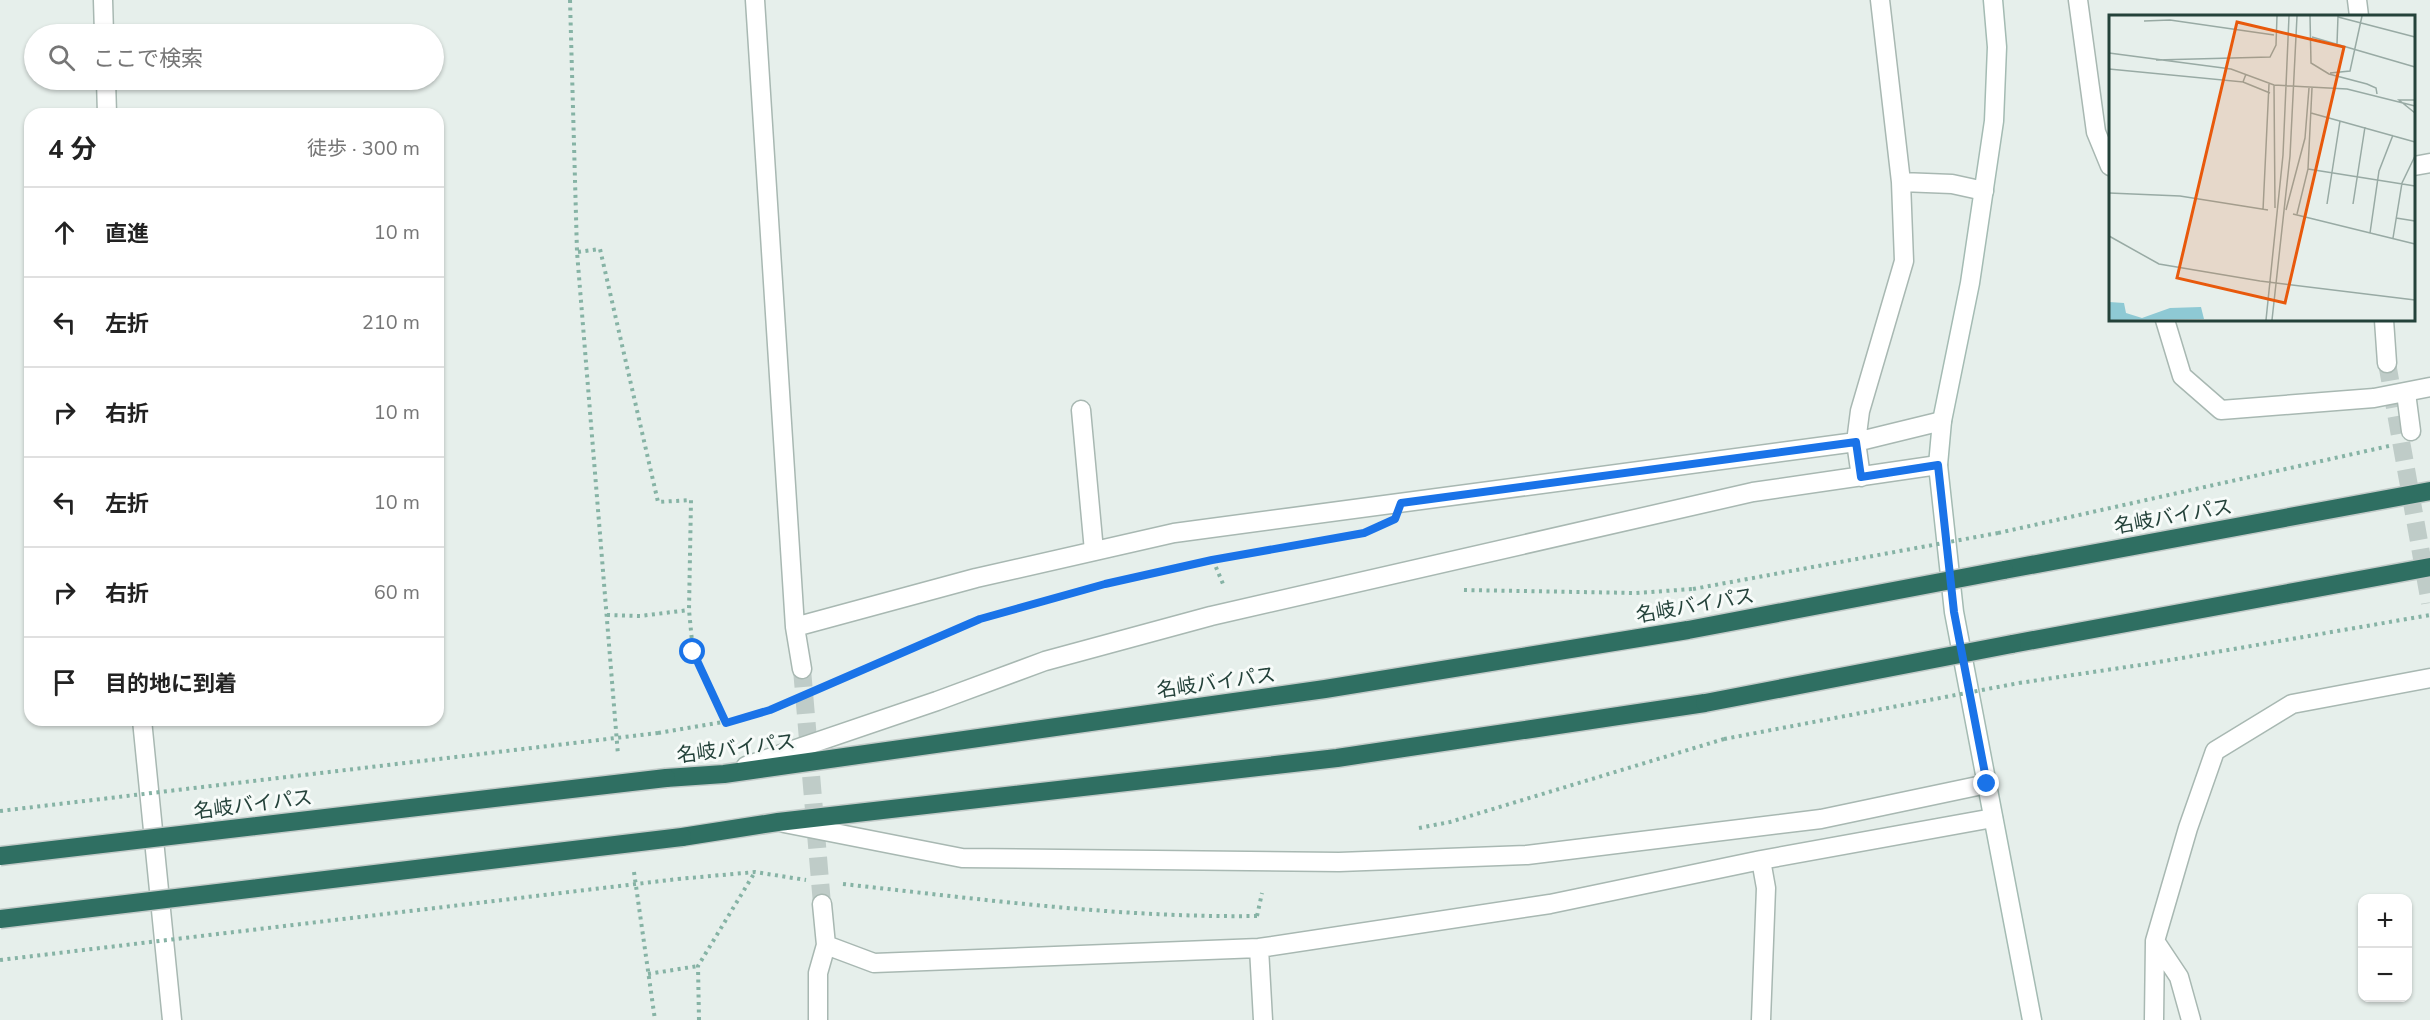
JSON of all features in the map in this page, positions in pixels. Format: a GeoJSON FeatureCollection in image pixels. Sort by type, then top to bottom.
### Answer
{"type":"FeatureCollection","features":[{"type":"Feature","properties":{"kind":"highway","name":"名岐バイパス"},"geometry":{"type":"LineString","coordinates":[[0,856],[666,778],[724,774],[1324,689],[1688,630],[2430,491]]}},
{"type":"Feature","properties":{"kind":"highway"},"geometry":{"type":"LineString","coordinates":[[0,919],[682,837],[778,822],[1337,758],[1705,703],[2430,567]]}},
{"type":"Feature","properties":{"kind":"street"},"geometry":{"type":"LineString","coordinates":[[103,0],[104,24]]}},
{"type":"Feature","properties":{"kind":"street"},"geometry":{"type":"LineString","coordinates":[[755,0],[795,627],[802,669]]}},
{"type":"Feature","properties":{"kind":"street"},"geometry":{"type":"LineString","coordinates":[[1861,477],[1856,442],[1860,411],[1904,261],[1900,182],[1880,0]]}},
{"type":"Feature","properties":{"kind":"street"},"geometry":{"type":"LineString","coordinates":[[1993,0],[1997,47],[1994,121],[1970,283],[1942,421],[1938,465],[1954,612],[2032,1020]]}},
{"type":"Feature","properties":{"kind":"street"},"geometry":{"type":"LineString","coordinates":[[2078,0],[2096,132],[2109,164]]}},
{"type":"Feature","properties":{"kind":"street"},"geometry":{"type":"LineString","coordinates":[[2357,0],[2359,15]]}},
{"type":"Feature","properties":{"kind":"street"},"geometry":{"type":"LineString","coordinates":[[107,90],[108,108]]}},
{"type":"Feature","properties":{"kind":"street"},"geometry":{"type":"LineString","coordinates":[[2415,166],[2430,163]]}},
{"type":"Feature","properties":{"kind":"street"},"geometry":{"type":"LineString","coordinates":[[1900,182],[1952,184],[1984,191]]}},
{"type":"Feature","properties":{"kind":"street"},"geometry":{"type":"LineString","coordinates":[[2165,321],[2182,376],[2221,410],[2305,405],[2406,393],[2430,387]]}},
{"type":"Feature","properties":{"kind":"street"},"geometry":{"type":"LineString","coordinates":[[2384,321],[2387,363]]}},
{"type":"Feature","properties":{"kind":"street"},"geometry":{"type":"LineString","coordinates":[[2406,393],[2411,432]]}},
{"type":"Feature","properties":{"kind":"street"},"geometry":{"type":"LineString","coordinates":[[1081,410],[1094,551]]}},
{"type":"Feature","properties":{"kind":"street"},"geometry":{"type":"LineString","coordinates":[[795,627],[976,578],[1174,533],[1856,442],[1942,421]]}},
{"type":"Feature","properties":{"kind":"street"},"geometry":{"type":"LineString","coordinates":[[724,774],[937,701],[1045,660],[1211,616],[1754,492],[1938,465]]}},
{"type":"Feature","properties":{"kind":"street"},"geometry":{"type":"LineString","coordinates":[[2154,1020],[2155,941],[2188,828],[2215,751],[2292,704],[2430,678]]}},
{"type":"Feature","properties":{"kind":"street"},"geometry":{"type":"LineString","coordinates":[[143,726],[172,1020]]}},
{"type":"Feature","properties":{"kind":"street"},"geometry":{"type":"LineString","coordinates":[[778,822],[962,858],[1340,862],[1527,855],[1821,819],[1987,784]]}},
{"type":"Feature","properties":{"kind":"street"},"geometry":{"type":"LineString","coordinates":[[826,945],[873,963],[1259,948],[1550,904],[1761,860],[1993,818]]}},
{"type":"Feature","properties":{"kind":"street"},"geometry":{"type":"LineString","coordinates":[[1761,860],[1766,888],[1761,1020]]}},
{"type":"Feature","properties":{"kind":"street"},"geometry":{"type":"LineString","coordinates":[[818,1020],[818,973],[826,945],[822,904]]}},
{"type":"Feature","properties":{"kind":"street"},"geometry":{"type":"LineString","coordinates":[[2155,941],[2178,977],[2191,1020]]}},
{"type":"Feature","properties":{"kind":"street"},"geometry":{"type":"LineString","coordinates":[[1259,948],[1263,1020]]}},
{"type":"Feature","properties":{"kind":"path"},"geometry":{"type":"LineString","coordinates":[[570,0],[578,252],[619,762]]}},
{"type":"Feature","properties":{"kind":"path"},"geometry":{"type":"LineString","coordinates":[[578,252],[600,249],[658,502],[691,500],[689,610],[693,652],[726,723]]}},
{"type":"Feature","properties":{"kind":"path"},"geometry":{"type":"LineString","coordinates":[[1462,590],[1636,593],[1693,589],[1998,533],[2395,444]]}},
{"type":"Feature","properties":{"kind":"path"},"geometry":{"type":"LineString","coordinates":[[819,689],[980,619],[1105,584],[1236,556]]}},
{"type":"Feature","properties":{"kind":"path"},"geometry":{"type":"LineString","coordinates":[[1212,560],[1226,590]]}},
{"type":"Feature","properties":{"kind":"path"},"geometry":{"type":"LineString","coordinates":[[607,615],[640,616],[689,610]]}},
{"type":"Feature","properties":{"kind":"path"},"geometry":{"type":"LineString","coordinates":[[1416,828],[1450,822],[1724,739],[2019,683],[2147,664],[2430,615]]}},
{"type":"Feature","properties":{"kind":"path"},"geometry":{"type":"LineString","coordinates":[[0,811],[658,733],[747,718],[800,698]]}},
{"type":"Feature","properties":{"kind":"path"},"geometry":{"type":"LineString","coordinates":[[633,868],[655,1020]]}},
{"type":"Feature","properties":{"kind":"path"},"geometry":{"type":"LineString","coordinates":[[699,1020],[698,966],[755,872]]}},
{"type":"Feature","properties":{"kind":"path"},"geometry":{"type":"LineString","coordinates":[[0,960],[678,879],[755,872],[816,882]]}},
{"type":"Feature","properties":{"kind":"path"},"geometry":{"type":"LineString","coordinates":[[839,884],[1047,906],[1200,917],[1257,916]]}},
{"type":"Feature","properties":{"kind":"path"},"geometry":{"type":"LineString","coordinates":[[648,974],[698,966]]}},
{"type":"Feature","properties":{"kind":"tunnel"},"geometry":{"type":"LineString","coordinates":[[2387,363],[2430,603]]}},
{"type":"Feature","properties":{"kind":"tunnel"},"geometry":{"type":"LineString","coordinates":[[802,669],[822,904]]}},
{"type":"Feature","properties":{"kind":"route"},"geometry":{"type":"LineString","coordinates":[[693,652],[726,723],[770,710],[980,619],[1105,584],[1212,560],[1364,533],[1395,519],[1401,503],[1856,442],[1861,477],[1938,465],[1954,612],[1987,784]]}}]}
